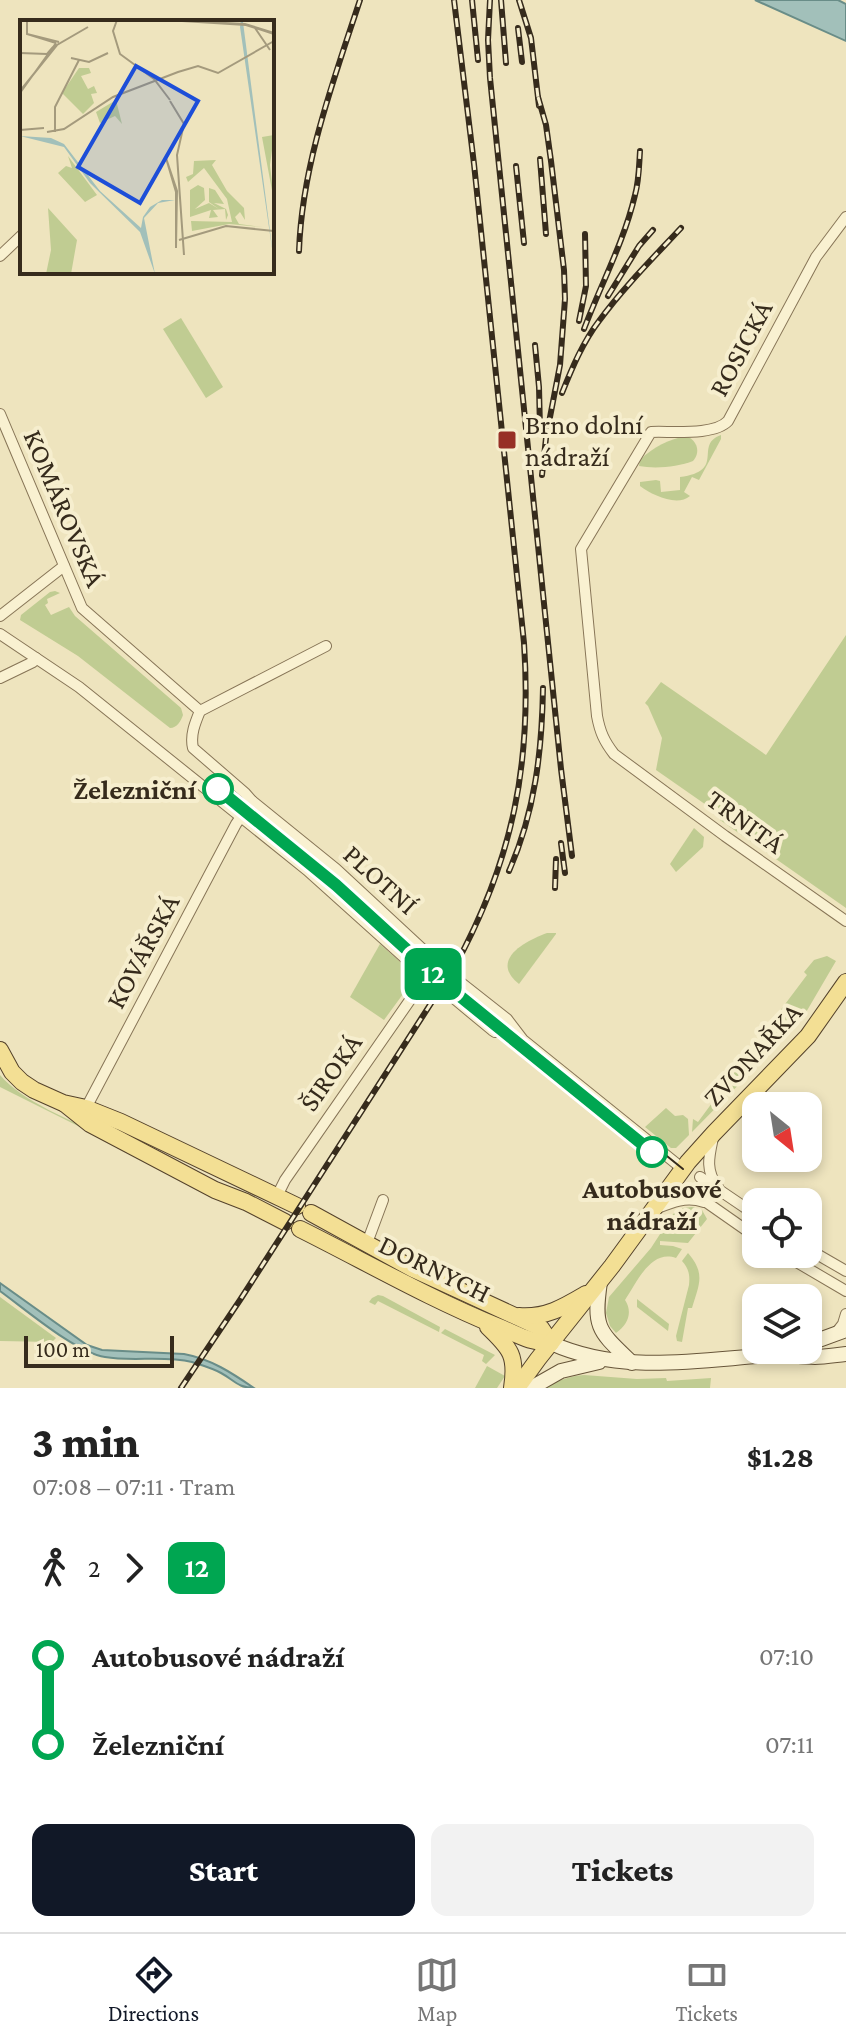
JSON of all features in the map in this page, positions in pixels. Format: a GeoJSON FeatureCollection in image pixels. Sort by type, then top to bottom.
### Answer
{"type":"FeatureCollection","features":[{"type":"Feature","properties":{"kind":"main road","name":"ZVONAŘKA"},"geometry":{"type":"LineString","coordinates":[[514,1388],[598,1285],[683,1169],[808,1036],[846,982]]}},
{"type":"Feature","properties":{"kind":"main road","name":"DORNYCH"},"geometry":{"type":"LineString","coordinates":[[0,1050],[6,1064],[34,1090],[121,1122],[277,1196],[413,1269],[541,1328],[551,1343]]}},
{"type":"Feature","properties":{"kind":"main road","name":"DORNYCH"},"geometry":{"type":"LineString","coordinates":[[63,1103],[90,1124],[215,1190],[246,1202],[481,1321],[531,1342],[551,1343],[592,1358],[632,1363],[679,1363],[742,1356]]}},
{"type":"Feature","properties":{"kind":"main road"},"geometry":{"type":"LineString","coordinates":[[512,1316],[546,1315],[598,1285]]}},
{"type":"Feature","properties":{"kind":"main road"},"geometry":{"type":"LineString","coordinates":[[598,1285],[598,1324],[602,1333],[632,1363]]}},
{"type":"Feature","properties":{"kind":"main road"},"geometry":{"type":"LineString","coordinates":[[481,1321],[513,1356],[514,1388]]}},
{"type":"Feature","properties":{"kind":"main road","name":"DORNYCH"},"geometry":{"type":"LineString","coordinates":[[822,1356],[846,1354]]}},
{"type":"Feature","properties":{"kind":"main road"},"geometry":{"type":"LineString","coordinates":[[531,1388],[561,1371],[612,1361]]}},
{"type":"Feature","properties":{"kind":"street","name":"ROSICKÁ"},"geometry":{"type":"LineString","coordinates":[[619,757],[599,731],[581,549],[651,432],[700,431],[724,425],[816,257],[846,217]]}},
{"type":"Feature","properties":{"kind":"street"},"geometry":{"type":"LineString","coordinates":[[0,256],[20,237]]}},
{"type":"Feature","properties":{"kind":"street","name":"KOMÁROVSKÁ"},"geometry":{"type":"LineString","coordinates":[[0,414],[79,603],[86,613],[200,711]]}},
{"type":"Feature","properties":{"kind":"street"},"geometry":{"type":"LineString","coordinates":[[1,613],[64,566]]}},
{"type":"Feature","properties":{"kind":"street","name":"PLOTNÍ"},"geometry":{"type":"LineString","coordinates":[[0,634],[79,687],[330,890],[437,984]]}},
{"type":"Feature","properties":{"kind":"street"},"geometry":{"type":"LineString","coordinates":[[200,711],[326,646]]}},
{"type":"Feature","properties":{"kind":"street"},"geometry":{"type":"LineString","coordinates":[[0,678],[36,658]]}},
{"type":"Feature","properties":{"kind":"street","name":"PLOTNÍ"},"geometry":{"type":"LineString","coordinates":[[200,711],[193,728],[193,748],[336,869],[446,971],[507,1019],[523,1040],[683,1169]]}},
{"type":"Feature","properties":{"kind":"street","name":"TRNITÁ"},"geometry":{"type":"LineString","coordinates":[[619,757],[846,921]]}},
{"type":"Feature","properties":{"kind":"street","name":"KOVÁŘSKÁ"},"geometry":{"type":"LineString","coordinates":[[86,1108],[240,817],[252,801]]}},
{"type":"Feature","properties":{"kind":"street","name":"ŠIROKÁ"},"geometry":{"type":"LineString","coordinates":[[277,1196],[426,977]]}},
{"type":"Feature","properties":{"kind":"street"},"geometry":{"type":"LineString","coordinates":[[451,996],[492,1030],[500,1029]]}},
{"type":"Feature","properties":{"kind":"street"},"geometry":{"type":"LineString","coordinates":[[714,1133],[709,1171],[722,1191]]}},
{"type":"Feature","properties":{"kind":"street"},"geometry":{"type":"LineString","coordinates":[[700,1177],[742,1205]]}},
{"type":"Feature","properties":{"kind":"street"},"geometry":{"type":"LineString","coordinates":[[691,1189],[742,1227]]}},
{"type":"Feature","properties":{"kind":"street"},"geometry":{"type":"LineString","coordinates":[[367,1243],[383,1200]]}},
{"type":"Feature","properties":{"kind":"street"},"geometry":{"type":"LineString","coordinates":[[654,1210],[680,1200],[706,1202]]}},
{"type":"Feature","properties":{"kind":"street"},"geometry":{"type":"LineString","coordinates":[[822,1257],[846,1271]]}},
{"type":"Feature","properties":{"kind":"street"},"geometry":{"type":"LineString","coordinates":[[807,1268],[842,1289],[846,1300]]}},
{"type":"Feature","properties":{"kind":"street"},"geometry":{"type":"LineString","coordinates":[[840,1332],[846,1314]]}},
{"type":"Feature","properties":{"kind":"green space"},"geometry":{"type":"Polygon","coordinates":[[[181,318],[223,387],[206,398],[163,329],[181,318]]]}},
{"type":"Feature","properties":{"kind":"green space"},"geometry":{"type":"Polygon","coordinates":[[[721,435],[699,480],[692,477],[684,492],[690,496],[672,500],[640,486],[640,482],[656,480],[660,481],[661,492],[680,490],[680,477],[702,469],[706,464],[709,445],[721,435]]]}},
{"type":"Feature","properties":{"kind":"green space"},"geometry":{"type":"Polygon","coordinates":[[[687,436],[697,447],[693,461],[666,467],[639,466],[640,460],[656,447],[687,436]]]}},
{"type":"Feature","properties":{"kind":"green space"},"geometry":{"type":"Polygon","coordinates":[[[55,591],[60,593],[47,599],[45,605],[51,615],[69,607],[75,616],[181,708],[183,715],[177,725],[170,728],[78,656],[20,620],[21,615],[55,591]]]}},
{"type":"Feature","properties":{"kind":"green space"},"geometry":{"type":"Polygon","coordinates":[[[846,635],[846,908],[720,820],[722,816],[656,770],[662,738],[645,703],[661,682],[766,755],[846,635]]]}},
{"type":"Feature","properties":{"kind":"green space"},"geometry":{"type":"Polygon","coordinates":[[[694,828],[704,837],[703,847],[676,872],[670,864],[694,828]]]}},
{"type":"Feature","properties":{"kind":"green space"},"geometry":{"type":"Polygon","coordinates":[[[547,933],[556,934],[519,984],[511,975],[509,959],[521,946],[547,933]]]}},
{"type":"Feature","properties":{"kind":"green space"},"geometry":{"type":"Polygon","coordinates":[[[380,944],[415,975],[384,1020],[350,997],[380,944]]]}},
{"type":"Feature","properties":{"kind":"green space"},"geometry":{"type":"Polygon","coordinates":[[[827,956],[836,961],[805,1014],[764,1059],[743,1060],[807,975],[804,972],[814,960],[827,956]]]}},
{"type":"Feature","properties":{"kind":"green space"},"geometry":{"type":"Polygon","coordinates":[[[759,1064],[692,1132],[693,1119],[698,1122],[740,1065],[759,1064]]]}},
{"type":"Feature","properties":{"kind":"green space"},"geometry":{"type":"Polygon","coordinates":[[[0,1075],[34,1102],[104,1136],[102,1138],[0,1087],[0,1075]]]}},
{"type":"Feature","properties":{"kind":"green space"},"geometry":{"type":"Polygon","coordinates":[[[666,1108],[675,1116],[683,1115],[688,1119],[689,1135],[676,1148],[671,1148],[645,1127],[666,1108]]]}},
{"type":"Feature","properties":{"kind":"green space"},"geometry":{"type":"Polygon","coordinates":[[[692,1207],[702,1210],[707,1219],[688,1243],[660,1241],[660,1245],[682,1249],[676,1258],[659,1258],[640,1276],[625,1300],[629,1309],[628,1318],[616,1333],[606,1313],[609,1297],[651,1248],[673,1214],[692,1207]]]}},
{"type":"Feature","properties":{"kind":"green space"},"geometry":{"type":"Polygon","coordinates":[[[688,1253],[697,1267],[699,1279],[692,1308],[688,1308],[682,1342],[677,1341],[676,1336],[689,1285],[688,1272],[682,1261],[688,1253]]]}},
{"type":"Feature","properties":{"kind":"green space"},"geometry":{"type":"Polygon","coordinates":[[[378,1295],[440,1327],[439,1332],[378,1301],[375,1305],[369,1302],[378,1295]]]}},
{"type":"Feature","properties":{"kind":"green space"},"geometry":{"type":"Polygon","coordinates":[[[0,1297],[56,1338],[52,1342],[0,1341],[0,1297]]]}},
{"type":"Feature","properties":{"kind":"green space"},"geometry":{"type":"Polygon","coordinates":[[[637,1299],[669,1324],[668,1331],[637,1307],[637,1299]]]}},
{"type":"Feature","properties":{"kind":"green space"},"geometry":{"type":"Polygon","coordinates":[[[445,1329],[495,1355],[486,1364],[482,1361],[484,1355],[441,1333],[445,1329]]]}},
{"type":"Feature","properties":{"kind":"green space"},"geometry":{"type":"Polygon","coordinates":[[[487,1366],[505,1376],[497,1388],[475,1388],[487,1366]]]}},
{"type":"Feature","properties":{"kind":"green space"},"geometry":{"type":"Polygon","coordinates":[[[584,1375],[666,1378],[667,1381],[711,1378],[710,1388],[546,1388],[564,1379],[584,1375]]]}},
{"type":"Feature","properties":{"kind":"water"},"geometry":{"type":"Polygon","coordinates":[[[755,0],[838,0],[846,4],[846,41],[755,0]]]}},
{"type":"Feature","properties":{"kind":"water"},"geometry":{"type":"Polygon","coordinates":[[[0,1283],[87,1345],[102,1350],[194,1356],[221,1367],[254,1388],[240,1385],[218,1371],[192,1362],[93,1354],[66,1339],[0,1291],[0,1283]]]}},
{"type":"Feature","properties":{"kind":"tram line","name":"12"},"geometry":{"type":"LineString","coordinates":[[218,789],[336,885],[440,980],[652,1152]]}},
{"type":"Feature","properties":{"kind":"tram line"},"geometry":{"type":"LineString","coordinates":[[523,1040],[683,1169]]}},
{"type":"Feature","properties":{"kind":"railway"},"geometry":{"type":"LineString","coordinates":[[299,251],[312,155],[360,0]]}},
{"type":"Feature","properties":{"kind":"railway"},"geometry":{"type":"LineString","coordinates":[[181,1388],[455,966],[491,888],[514,810],[525,729],[524,643],[454,0]]}},
{"type":"Feature","properties":{"kind":"railway"},"geometry":{"type":"LineString","coordinates":[[472,0],[478,60]]}},
{"type":"Feature","properties":{"kind":"railway"},"geometry":{"type":"LineString","coordinates":[[490,0],[490,78],[572,856]]}},
{"type":"Feature","properties":{"kind":"railway"},"geometry":{"type":"LineString","coordinates":[[501,0],[506,63]]}},
{"type":"Feature","properties":{"kind":"railway"},"geometry":{"type":"LineString","coordinates":[[519,0],[531,38],[539,106]]}},
{"type":"Feature","properties":{"kind":"railway"},"geometry":{"type":"LineString","coordinates":[[518,28],[522,62]]}},
{"type":"Feature","properties":{"kind":"railway"},"geometry":{"type":"LineString","coordinates":[[538,97],[551,161],[565,299],[560,365],[542,475]]}},
{"type":"Feature","properties":{"kind":"railway"},"geometry":{"type":"LineString","coordinates":[[584,329],[630,212],[640,151]]}},
{"type":"Feature","properties":{"kind":"railway"},"geometry":{"type":"LineString","coordinates":[[540,159],[546,234]]}},
{"type":"Feature","properties":{"kind":"railway"},"geometry":{"type":"LineString","coordinates":[[516,166],[524,243]]}},
{"type":"Feature","properties":{"kind":"railway"},"geometry":{"type":"LineString","coordinates":[[562,393],[583,346],[599,321],[681,228]]}},
{"type":"Feature","properties":{"kind":"railway"},"geometry":{"type":"LineString","coordinates":[[608,296],[639,246],[653,230]]}},
{"type":"Feature","properties":{"kind":"railway"},"geometry":{"type":"LineString","coordinates":[[579,321],[586,286],[585,234]]}},
{"type":"Feature","properties":{"kind":"railway"},"geometry":{"type":"LineString","coordinates":[[535,345],[540,429]]}},
{"type":"Feature","properties":{"kind":"railway"},"geometry":{"type":"LineString","coordinates":[[509,871],[531,804],[541,735],[543,688]]}},
{"type":"Feature","properties":{"kind":"railway"},"geometry":{"type":"LineString","coordinates":[[561,843],[565,873]]}},
{"type":"Feature","properties":{"kind":"railway"},"geometry":{"type":"LineString","coordinates":[[555,888],[556,859]]}},
{"type":"Feature","properties":{"kind":"place","name":"Brno dolní nádraží"},"geometry":{"type":"Point","coordinates":[507,440]}},
{"type":"Feature","properties":{"kind":"place","name":"Železniční"},"geometry":{"type":"Point","coordinates":[218,789]}},
{"type":"Feature","properties":{"kind":"place","name":"Autobusové nádraží"},"geometry":{"type":"Point","coordinates":[652,1152]}}]}
